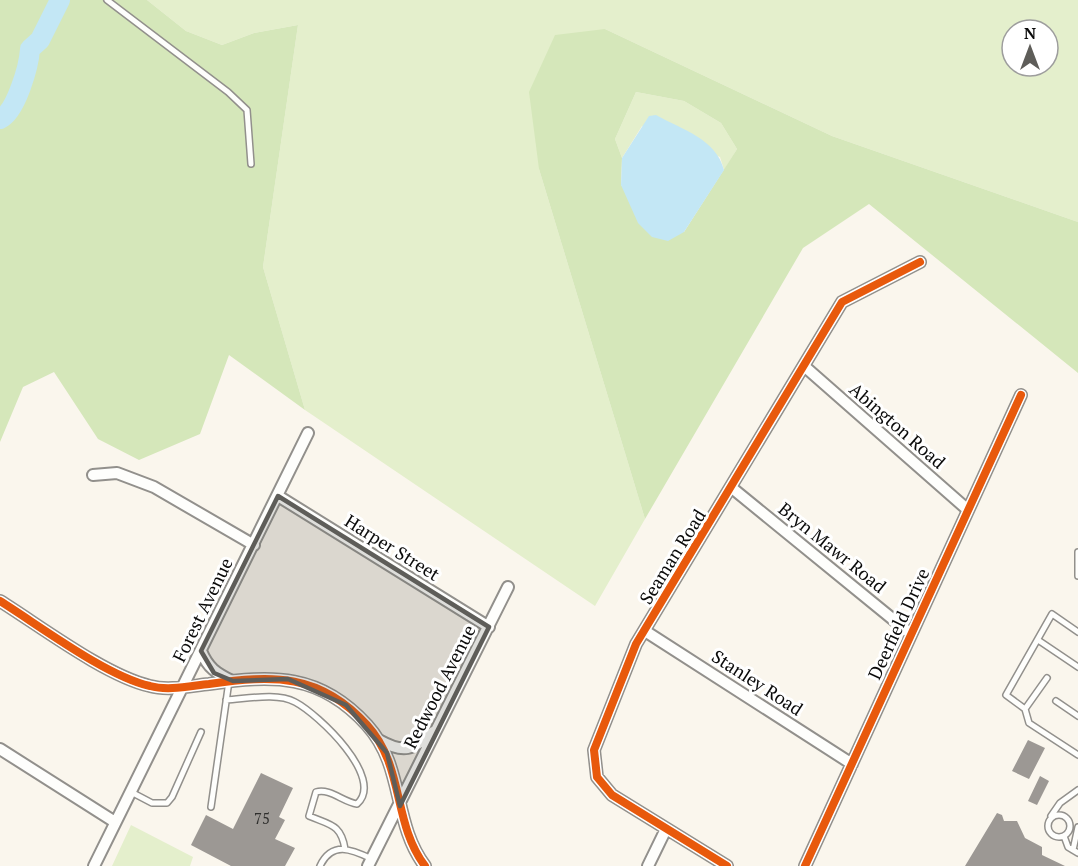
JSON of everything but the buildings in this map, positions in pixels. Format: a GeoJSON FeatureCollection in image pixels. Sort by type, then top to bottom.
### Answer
{"type":"FeatureCollection","features":[{"type":"Feature","properties":{"kind":"street","name":"Seaman Road"},"geometry":{"type":"LineString","coordinates":[[727,866],[612,795],[602,786],[595,769],[596,746],[636,644],[842,302],[920,262]]}},
{"type":"Feature","properties":{"kind":"street","name":"Abington Road"},"geometry":{"type":"LineString","coordinates":[[804,366],[968,510]]}},
{"type":"Feature","properties":{"kind":"street","name":"Deerfield Drive"},"geometry":{"type":"LineString","coordinates":[[806,866],[1021,396]]}},
{"type":"Feature","properties":{"kind":"street","name":"Forest Avenue"},"geometry":{"type":"LineString","coordinates":[[94,866],[308,433]]}},
{"type":"Feature","properties":{"kind":"street"},"geometry":{"type":"LineString","coordinates":[[93,475],[117,473],[154,487],[254,545]]}},
{"type":"Feature","properties":{"kind":"street","name":"Bryn Mawr Road"},"geometry":{"type":"LineString","coordinates":[[732,488],[911,634]]}},
{"type":"Feature","properties":{"kind":"street","name":"Harper Street"},"geometry":{"type":"LineString","coordinates":[[278,496],[489,627]]}},
{"type":"Feature","properties":{"kind":"street","name":"Redwood Avenue"},"geometry":{"type":"LineString","coordinates":[[370,862],[508,587]]}},
{"type":"Feature","properties":{"kind":"street"},"geometry":{"type":"LineString","coordinates":[[0,601],[120,676],[151,687],[183,687],[273,677],[304,683],[334,696],[346,705],[378,739],[394,771],[408,837],[425,866]]}},
{"type":"Feature","properties":{"kind":"street","name":"Stanley Road"},"geometry":{"type":"LineString","coordinates":[[645,631],[852,764]]}},
{"type":"Feature","properties":{"kind":"street"},"geometry":{"type":"LineString","coordinates":[[201,651],[206,664],[214,673],[231,681]]}},
{"type":"Feature","properties":{"kind":"street"},"geometry":{"type":"LineString","coordinates":[[378,739],[392,747],[406,750],[418,745],[438,728]]}},
{"type":"Feature","properties":{"kind":"street"},"geometry":{"type":"LineString","coordinates":[[0,749],[115,822]]}},
{"type":"Feature","properties":{"kind":"street"},"geometry":{"type":"LineString","coordinates":[[648,866],[666,829]]}},
{"type":"Feature","properties":{"kind":"lane"},"geometry":{"type":"LineString","coordinates":[[107,0],[228,92],[247,110],[251,164]]}},
{"type":"Feature","properties":{"kind":"lane"},"geometry":{"type":"LineString","coordinates":[[1078,552],[1078,576]]}},
{"type":"Feature","properties":{"kind":"lane"},"geometry":{"type":"LineString","coordinates":[[1078,632],[1052,614],[1006,695],[1025,709],[1029,723],[1078,755]]}},
{"type":"Feature","properties":{"kind":"lane"},"geometry":{"type":"LineString","coordinates":[[1038,640],[1078,667]]}},
{"type":"Feature","properties":{"kind":"lane"},"geometry":{"type":"LineString","coordinates":[[1025,709],[1047,678]]}},
{"type":"Feature","properties":{"kind":"lane"},"geometry":{"type":"LineString","coordinates":[[211,807],[225,700],[231,681]]}},
{"type":"Feature","properties":{"kind":"lane"},"geometry":{"type":"LineString","coordinates":[[225,700],[283,698],[296,703],[338,737],[362,775],[365,788],[363,799],[357,804],[349,803],[321,791],[316,792],[308,813],[309,816],[336,827],[342,834],[345,849]]}},
{"type":"Feature","properties":{"kind":"lane"},"geometry":{"type":"LineString","coordinates":[[1056,701],[1078,716]]}},
{"type":"Feature","properties":{"kind":"lane"},"geometry":{"type":"LineString","coordinates":[[131,792],[152,803],[167,802],[172,797],[201,732]]}},
{"type":"Feature","properties":{"kind":"lane"},"geometry":{"type":"LineString","coordinates":[[1050,818],[1057,814],[1065,816],[1070,822],[1070,830],[1064,836],[1056,837],[1049,833],[1047,825],[1050,818],[1060,803],[1078,790]]}},
{"type":"Feature","properties":{"kind":"lane"},"geometry":{"type":"LineString","coordinates":[[1064,836],[1068,847],[1076,852],[1078,827]]}},
{"type":"Feature","properties":{"kind":"lane"},"geometry":{"type":"LineString","coordinates":[[320,866],[331,851],[345,849],[370,862]]}},
{"type":"Feature","properties":{"kind":"highlighted area"},"geometry":{"type":"Polygon","coordinates":[[[278,496],[489,627],[400,806],[387,753],[346,705],[288,679],[233,681],[214,673],[201,651],[278,496]]]}},
{"type":"Feature","properties":{"kind":"green space"},"geometry":{"type":"Polygon","coordinates":[[[0,0],[147,0],[186,31],[222,45],[254,33],[298,25],[263,267],[305,410],[229,355],[200,434],[139,460],[98,439],[54,372],[23,387],[0,442],[0,0]]]}},
{"type":"Feature","properties":{"kind":"green space"},"geometry":{"type":"Polygon","coordinates":[[[147,0],[1078,0],[1078,222],[832,136],[605,29],[539,169],[645,519],[595,606],[305,410],[263,267],[298,25],[254,33],[222,45],[186,31],[147,0]]]}},
{"type":"Feature","properties":{"kind":"green space"},"geometry":{"type":"Polygon","coordinates":[[[605,29],[832,136],[1078,222],[1078,373],[869,204],[803,248],[645,519],[539,169],[529,92],[555,35],[605,29]],[[636,92],[615,139],[622,158],[621,185],[684,232],[737,149],[721,123],[684,101],[636,92]]]}},
{"type":"Feature","properties":{"kind":"green space"},"geometry":{"type":"Polygon","coordinates":[[[636,92],[684,101],[721,123],[737,149],[724,170],[720,157],[642,126],[622,158],[615,139],[636,92]]]}},
{"type":"Feature","properties":{"kind":"green space"},"geometry":{"type":"Polygon","coordinates":[[[131,825],[193,857],[190,866],[112,866],[131,825]]]}},
{"type":"Feature","properties":{"kind":"water"},"geometry":{"type":"Polygon","coordinates":[[[656,115],[706,143],[720,159],[724,170],[684,232],[668,241],[652,237],[638,223],[621,185],[622,158],[649,116],[656,115]]]}},
{"type":"Feature","properties":{"kind":"waterway"},"geometry":{"type":"LineString","coordinates":[[0,119],[11,108],[24,77],[30,49],[40,40],[60,0]]}},
{"type":"Feature","properties":{"kind":"cycle path"},"geometry":{"type":"LineString","coordinates":[[727,866],[612,795],[597,777],[594,750],[636,644],[842,302],[920,262]]}},
{"type":"Feature","properties":{"kind":"cycle path"},"geometry":{"type":"LineString","coordinates":[[805,866],[1021,395]]}},
{"type":"Feature","properties":{"kind":"cycle path"},"geometry":{"type":"LineString","coordinates":[[0,601],[94,661],[133,681],[150,686],[172,688],[254,679],[275,679],[313,687],[331,695],[367,725],[379,741],[393,776],[407,831],[425,866]]}}]}
